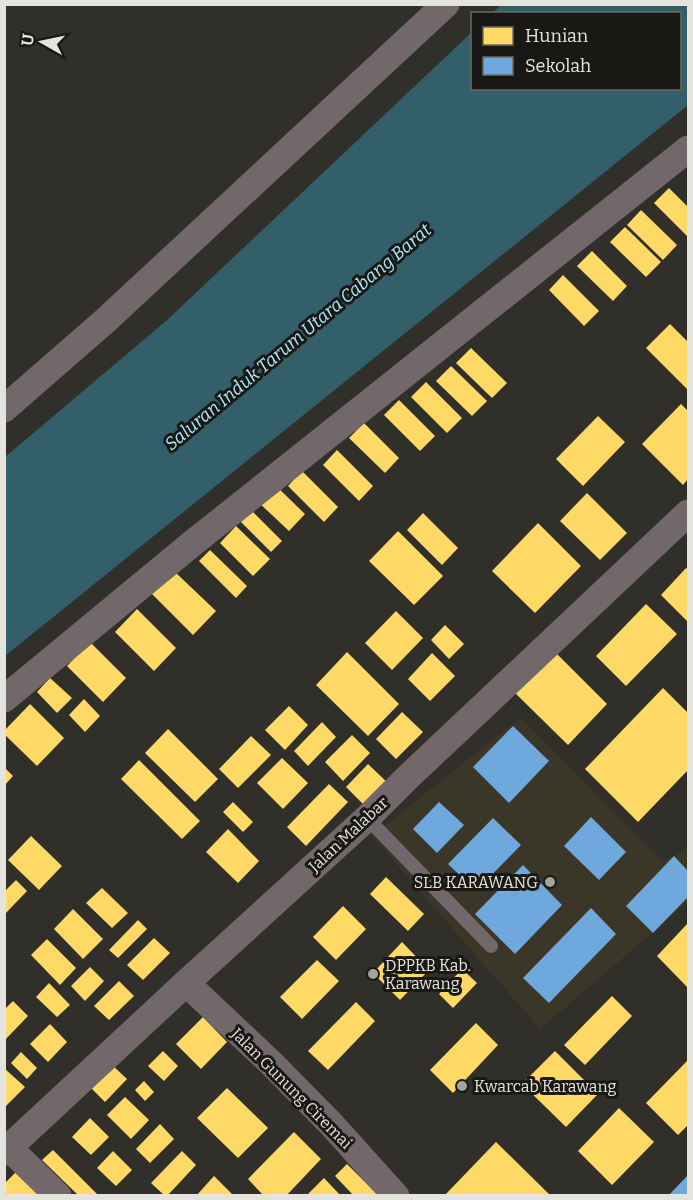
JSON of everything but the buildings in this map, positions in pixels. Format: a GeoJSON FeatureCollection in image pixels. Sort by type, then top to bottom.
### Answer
{"type":"FeatureCollection","features":[{"type":"Feature","properties":{"kind":"street"},"geometry":{"type":"LineString","coordinates":[[4,409],[106,320],[446,4]]}},
{"type":"Feature","properties":{"kind":"street"},"geometry":{"type":"LineString","coordinates":[[4,699],[194,542],[688,148]]}},
{"type":"Feature","properties":{"kind":"street","name":"Jalan Malabar"},"geometry":{"type":"LineString","coordinates":[[7,1150],[186,982],[367,818],[688,513]]}},
{"type":"Feature","properties":{"kind":"street","name":"Jalan Gunung Ciremai"},"geometry":{"type":"LineString","coordinates":[[186,982],[332,1125],[396,1196]]}},
{"type":"Feature","properties":{"kind":"street"},"geometry":{"type":"LineString","coordinates":[[7,1150],[58,1196]]}},
{"type":"Feature","properties":{"kind":"lane"},"geometry":{"type":"LineString","coordinates":[[367,818],[491,946]]}},
{"type":"Feature","properties":{"kind":"shaded area","name":"SLB KARAWANG"},"geometry":{"type":"Polygon","coordinates":[[[520,718],[663,862],[688,847],[688,902],[540,1029],[372,836],[520,718]]]}},
{"type":"Feature","properties":{"kind":"water","name":"Saluran Induk Tarum Utara Cabang Barat"},"geometry":{"type":"Polygon","coordinates":[[[501,5],[688,5],[688,105],[5,656],[5,457],[166,321],[471,33],[471,90],[681,90],[681,12],[493,12],[501,5]]]}},
{"type":"Feature","properties":{"kind":"place","name":"SLB KARAWANG"},"geometry":{"type":"Point","coordinates":[550,882]}},
{"type":"Feature","properties":{"kind":"place","name":"DPPKB Kab. Karawang"},"geometry":{"type":"Point","coordinates":[373,974]}},
{"type":"Feature","properties":{"kind":"place","name":"Kwarcab Karawang"},"geometry":{"type":"Point","coordinates":[462,1086]}}]}
